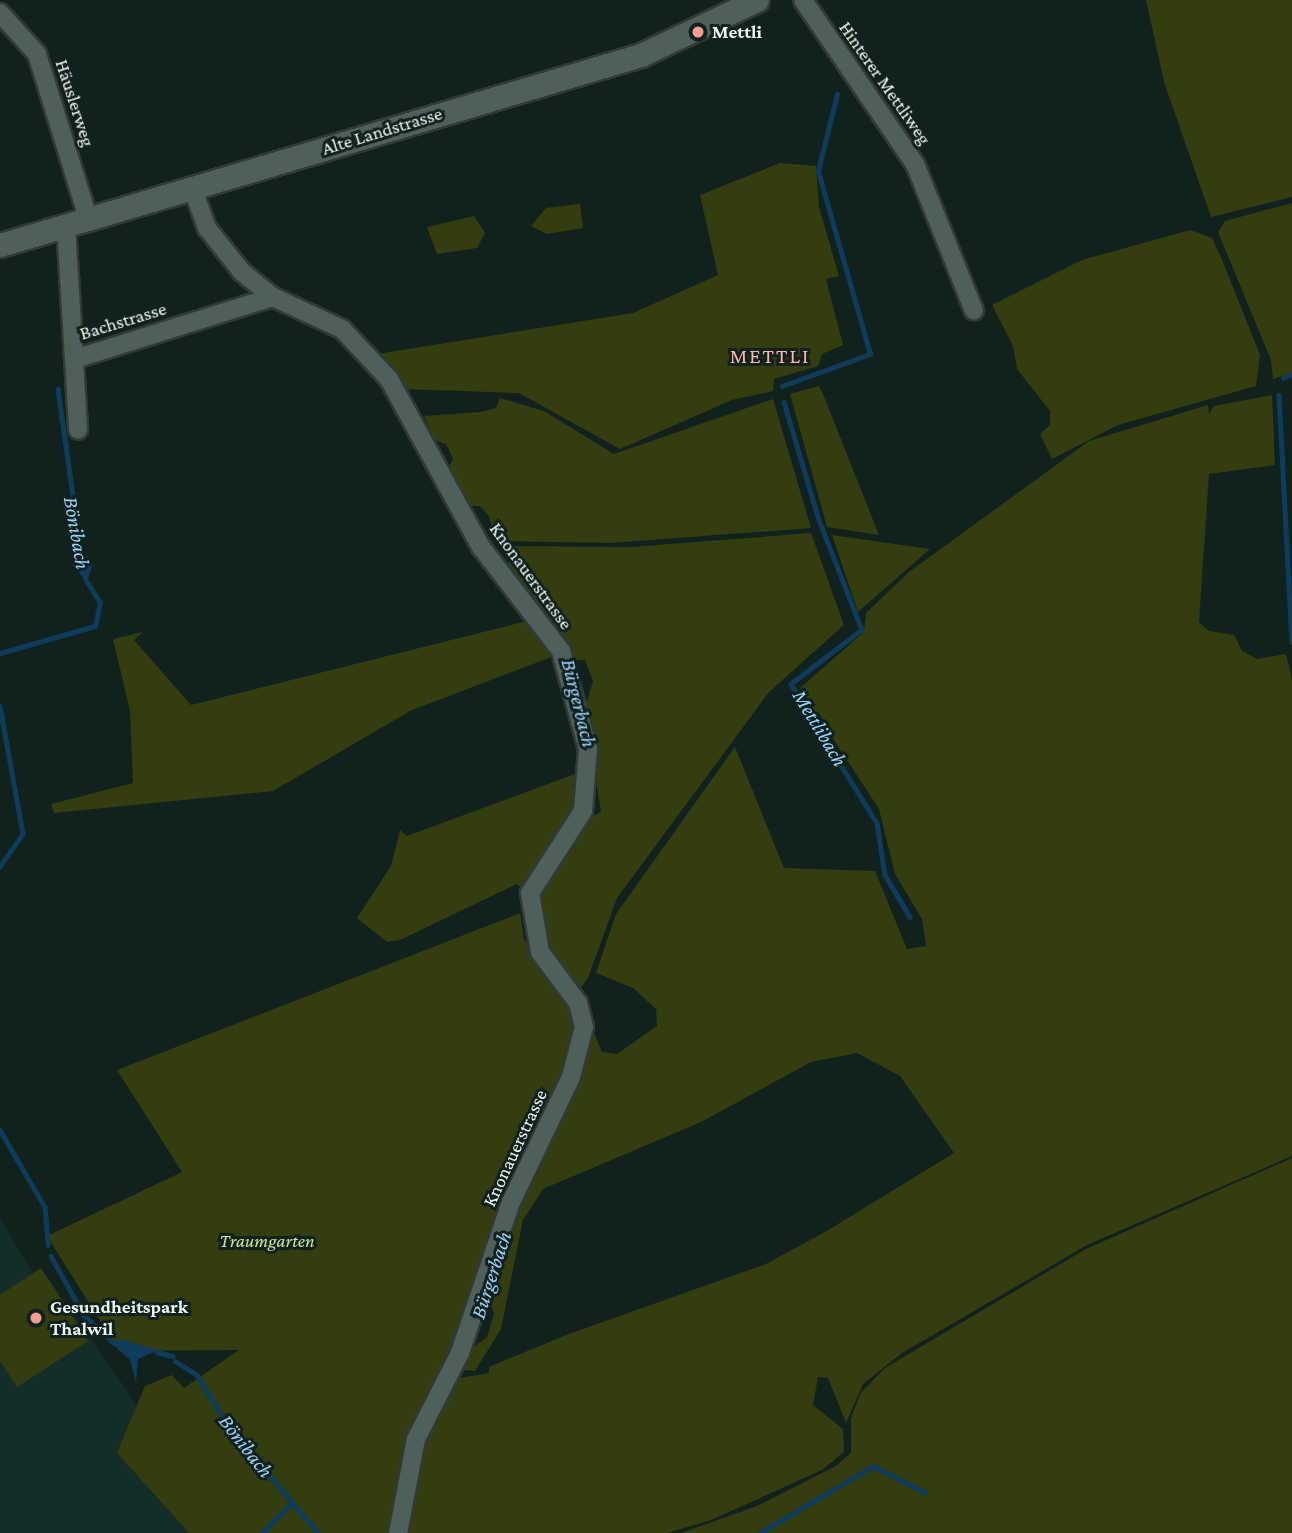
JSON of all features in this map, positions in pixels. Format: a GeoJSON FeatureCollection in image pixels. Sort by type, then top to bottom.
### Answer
{"type":"FeatureCollection","features":[{"type":"Feature","properties":{"kind":"main road","name":"Alte Landstrasse"},"geometry":{"type":"LineString","coordinates":[[0,246],[641,55],[757,0]]}},
{"type":"Feature","properties":{"kind":"street","name":"Hinterer Mettliweg"},"geometry":{"type":"LineString","coordinates":[[803,0],[915,164],[974,311]]}},
{"type":"Feature","properties":{"kind":"street","name":"Häuslerweg"},"geometry":{"type":"LineString","coordinates":[[0,13],[37,54],[77,222]]}},
{"type":"Feature","properties":{"kind":"street","name":"Knonauerstrasse"},"geometry":{"type":"LineString","coordinates":[[192,187],[223,251],[273,296],[342,329],[389,379],[481,547],[561,651],[588,749],[583,811],[530,893],[540,952],[578,1003],[584,1027],[571,1077],[511,1202],[460,1353],[415,1440],[398,1533]]}},
{"type":"Feature","properties":{"kind":"street","name":"Bachstrasse"},"geometry":{"type":"LineString","coordinates":[[77,222],[75,359],[273,296]]}},
{"type":"Feature","properties":{"kind":"street"},"geometry":{"type":"LineString","coordinates":[[75,359],[78,430]]}},
{"type":"Feature","properties":{"kind":"shaded area"},"geometry":{"type":"Polygon","coordinates":[[[0,1218],[33,1273],[41,1268],[139,1408],[118,1454],[189,1533],[0,1533],[0,1218]]]}},
{"type":"Feature","properties":{"kind":"green space"},"geometry":{"type":"Polygon","coordinates":[[[1146,0],[1292,0],[1292,197],[1211,217],[1164,82],[1146,0]]]}},
{"type":"Feature","properties":{"kind":"green space"},"geometry":{"type":"Polygon","coordinates":[[[780,163],[816,166],[819,207],[839,276],[826,279],[843,345],[822,354],[818,366],[774,379],[773,391],[732,400],[620,449],[519,393],[401,389],[377,354],[633,313],[718,275],[700,195],[780,163]]]}},
{"type":"Feature","properties":{"kind":"green space"},"geometry":{"type":"Polygon","coordinates":[[[1292,203],[1292,373],[1273,379],[1271,360],[1218,232],[1225,221],[1292,203]]]}},
{"type":"Feature","properties":{"kind":"green space"},"geometry":{"type":"Polygon","coordinates":[[[580,204],[583,228],[547,234],[531,226],[546,208],[580,204]]]}},
{"type":"Feature","properties":{"kind":"green space"},"geometry":{"type":"Polygon","coordinates":[[[474,216],[485,233],[477,248],[437,254],[427,227],[474,216]]]}},
{"type":"Feature","properties":{"kind":"green space"},"geometry":{"type":"Polygon","coordinates":[[[1190,230],[1212,238],[1221,257],[1260,355],[1256,386],[1118,425],[1052,459],[1040,434],[1050,425],[1050,411],[1017,369],[1013,346],[992,305],[1082,260],[1190,230]]]}},
{"type":"Feature","properties":{"kind":"green space"},"geometry":{"type":"Polygon","coordinates":[[[819,386],[879,535],[827,527],[790,394],[819,386]]]}},
{"type":"Feature","properties":{"kind":"green space","name":"Traumgarten"},"geometry":{"type":"Polygon","coordinates":[[[1272,395],[1275,465],[1209,474],[1199,622],[1209,631],[1234,635],[1242,651],[1257,659],[1286,654],[1292,680],[1292,1156],[1087,1245],[902,1353],[863,1384],[846,1423],[828,1378],[818,1377],[813,1405],[843,1429],[844,1452],[822,1470],[711,1520],[667,1533],[189,1533],[117,1453],[145,1386],[172,1375],[184,1388],[239,1350],[119,1351],[47,1236],[182,1172],[117,1070],[520,913],[524,939],[574,1006],[575,1054],[448,1380],[489,1373],[489,1367],[566,1335],[766,1264],[825,1232],[954,1153],[900,1076],[857,1053],[811,1062],[701,1122],[543,1189],[523,1220],[501,1329],[475,1371],[462,1370],[471,1349],[487,1337],[494,1314],[489,1299],[507,1235],[591,1026],[602,1052],[617,1054],[657,1026],[656,1009],[633,988],[596,973],[616,914],[735,747],[784,868],[875,871],[907,949],[926,946],[922,919],[895,874],[879,809],[800,688],[864,632],[866,613],[909,572],[1089,441],[1208,405],[1209,414],[1214,406],[1272,395]]]}},
{"type":"Feature","properties":{"kind":"green space"},"geometry":{"type":"Polygon","coordinates":[[[500,398],[544,411],[614,454],[773,399],[811,528],[610,543],[495,541],[489,516],[480,506],[468,506],[447,471],[453,459],[446,444],[434,440],[424,416],[481,412],[496,408],[500,398]]]}},
{"type":"Feature","properties":{"kind":"green space"},"geometry":{"type":"Polygon","coordinates":[[[811,533],[844,625],[769,692],[617,898],[588,978],[576,994],[550,962],[538,891],[586,820],[601,812],[585,708],[593,681],[585,660],[571,660],[507,572],[513,546],[630,547],[811,533]]]}},
{"type":"Feature","properties":{"kind":"green space"},"geometry":{"type":"Polygon","coordinates":[[[832,535],[930,549],[858,612],[832,535]]]}},
{"type":"Feature","properties":{"kind":"green space"},"geometry":{"type":"Polygon","coordinates":[[[531,620],[557,655],[412,710],[273,791],[54,813],[51,804],[133,783],[130,711],[113,639],[143,632],[134,640],[191,705],[531,620]]]}},
{"type":"Feature","properties":{"kind":"green space"},"geometry":{"type":"Polygon","coordinates":[[[580,772],[581,796],[528,892],[517,884],[400,940],[387,942],[357,918],[391,866],[400,830],[407,836],[580,772]]]}},
{"type":"Feature","properties":{"kind":"green space"},"geometry":{"type":"Polygon","coordinates":[[[1292,1158],[1292,1533],[681,1533],[757,1506],[836,1466],[851,1453],[851,1418],[860,1394],[885,1368],[1086,1249],[1292,1158]]]}},
{"type":"Feature","properties":{"kind":"green space","name":"Gesundheitspark Thalwil"},"geometry":{"type":"Polygon","coordinates":[[[41,1268],[88,1341],[17,1387],[0,1361],[0,1295],[41,1268]]]}},
{"type":"Feature","properties":{"kind":"water","name":"Bönibach"},"geometry":{"type":"Polygon","coordinates":[[[81,549],[93,564],[87,582],[71,564],[81,549]]]}},
{"type":"Feature","properties":{"kind":"water"},"geometry":{"type":"Polygon","coordinates":[[[121,1339],[158,1350],[138,1359],[136,1383],[130,1360],[113,1344],[121,1339]]]}},
{"type":"Feature","properties":{"kind":"waterway","name":"Mettlibach"},"geometry":{"type":"LineString","coordinates":[[782,386],[870,354],[818,171],[837,94]]}},
{"type":"Feature","properties":{"kind":"waterway"},"geometry":{"type":"LineString","coordinates":[[1283,378],[1292,374]]}},
{"type":"Feature","properties":{"kind":"waterway","name":"Bönibach"},"geometry":{"type":"LineString","coordinates":[[58,389],[81,553]]}},
{"type":"Feature","properties":{"kind":"waterway"},"geometry":{"type":"LineString","coordinates":[[1279,395],[1292,642]]}},
{"type":"Feature","properties":{"kind":"waterway","name":"Mettlibach"},"geometry":{"type":"LineString","coordinates":[[784,402],[819,520],[862,630],[791,684],[877,823],[885,875],[910,917]]}},
{"type":"Feature","properties":{"kind":"waterway","name":"Bönibach"},"geometry":{"type":"LineString","coordinates":[[0,653],[95,626],[100,603],[85,579]]}},
{"type":"Feature","properties":{"kind":"waterway","name":"Bönibach"},"geometry":{"type":"LineString","coordinates":[[0,706],[23,834],[0,867]]}},
{"type":"Feature","properties":{"kind":"waterway","name":"Bönibach"},"geometry":{"type":"LineString","coordinates":[[0,1130],[45,1207],[48,1245]]}},
{"type":"Feature","properties":{"kind":"waterway","name":"Bönibach"},"geometry":{"type":"LineString","coordinates":[[51,1256],[84,1315],[114,1343]]}},
{"type":"Feature","properties":{"kind":"waterway","name":"Bönibach"},"geometry":{"type":"LineString","coordinates":[[157,1352],[173,1356]]}},
{"type":"Feature","properties":{"kind":"waterway","name":"Bönibach"},"geometry":{"type":"LineString","coordinates":[[175,1361],[197,1375],[228,1426],[318,1533]]}},
{"type":"Feature","properties":{"kind":"waterway","name":"Bönibach"},"geometry":{"type":"LineString","coordinates":[[760,1533],[873,1466],[926,1493]]}},
{"type":"Feature","properties":{"kind":"waterway"},"geometry":{"type":"LineString","coordinates":[[262,1533],[290,1505]]}},
{"type":"Feature","properties":{"kind":"place","name":"Mettli"},"geometry":{"type":"Point","coordinates":[698,32]}},
{"type":"Feature","properties":{"kind":"place","name":"Gesundheitspark Thalwil"},"geometry":{"type":"Point","coordinates":[36,1318]}},
{"type":"Feature","properties":{"kind":"district","name":"METTLI"},"geometry":{"type":"Point","coordinates":[770,356]}},
{"type":"Feature","properties":{"kind":"water label","name":"Bürgerbach"},"geometry":{"type":"Point","coordinates":[579,703]}},
{"type":"Feature","properties":{"kind":"water label","name":"Bürgerbach"},"geometry":{"type":"Point","coordinates":[491,1275]}}]}
